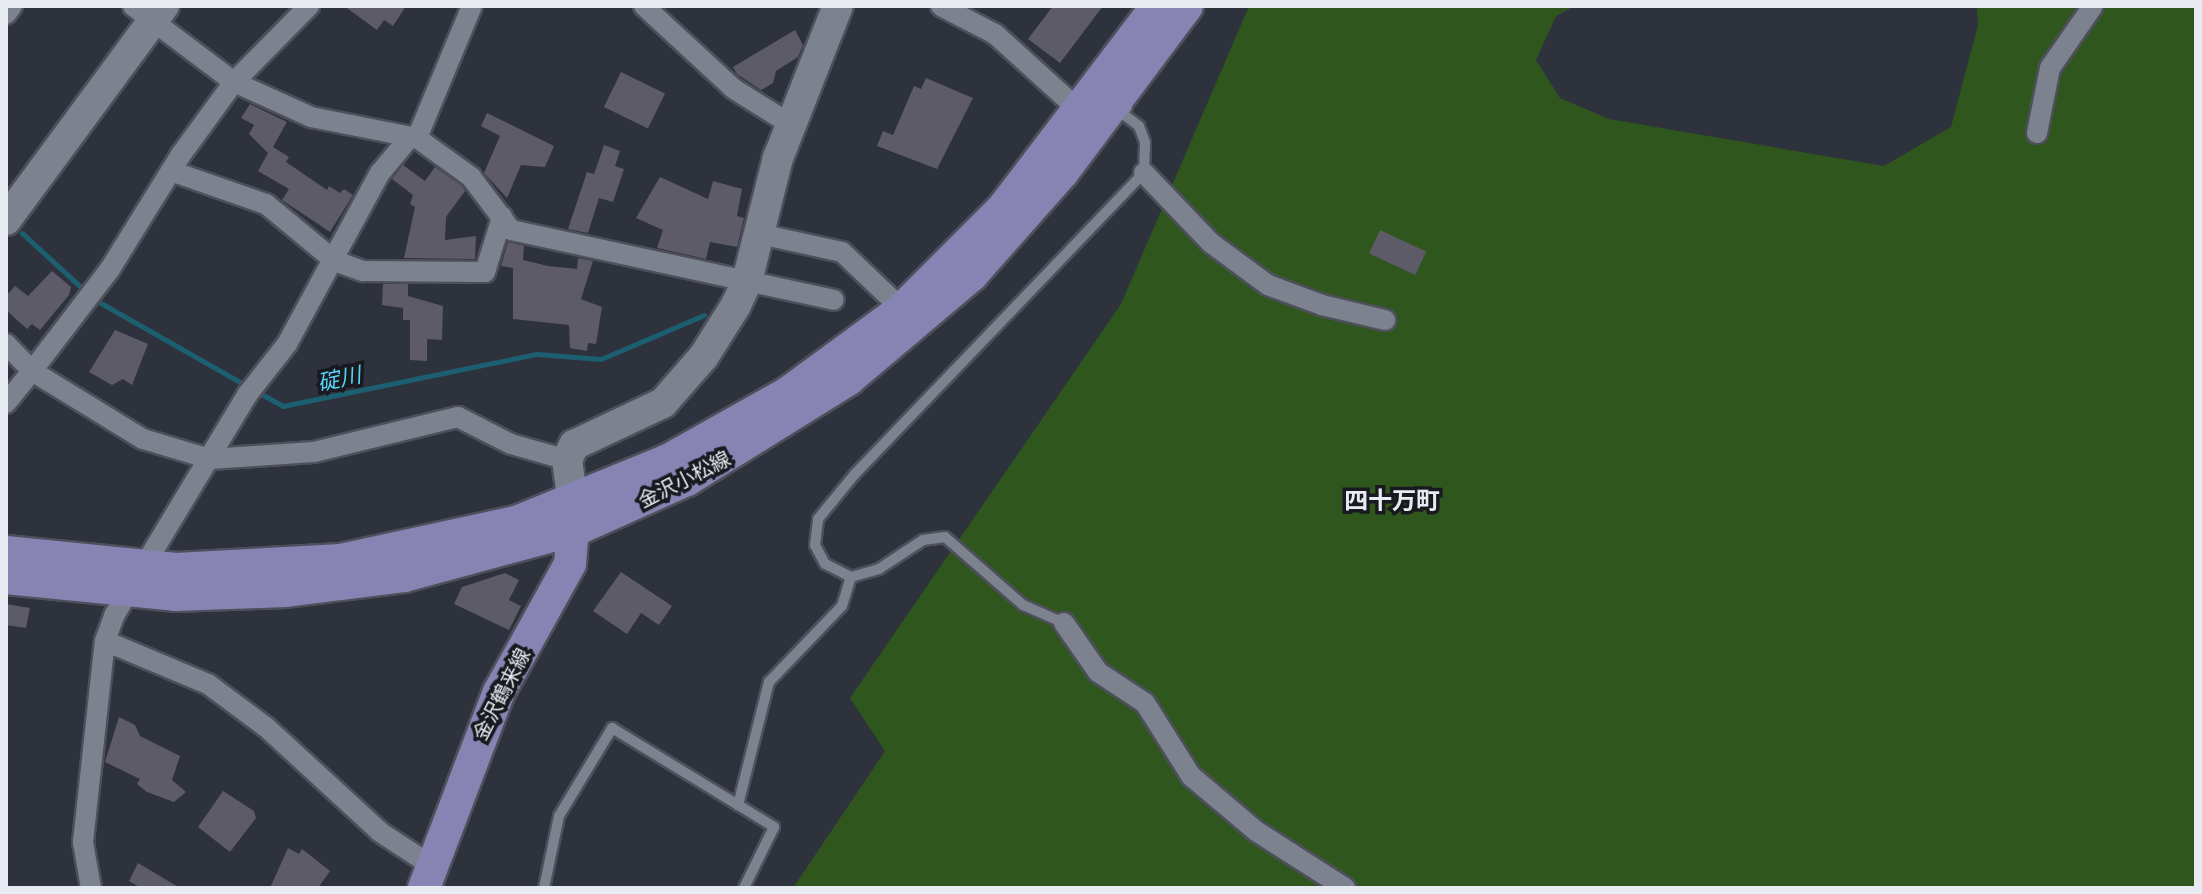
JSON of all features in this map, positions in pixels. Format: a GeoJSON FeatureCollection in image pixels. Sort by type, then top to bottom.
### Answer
{"type":"FeatureCollection","features":[{"type":"Feature","properties":{"kind":"main road","name":"金沢小松線"},"geometry":{"type":"LineString","coordinates":[[574,516],[755,412],[902,309],[1003,208],[1080,111],[1176,7]]}},
{"type":"Feature","properties":{"kind":"main road","name":"金沢小松線"},"geometry":{"type":"LineString","coordinates":[[6,578],[133,580],[341,560],[574,516],[687,480],[747,446],[849,379],[918,324],[1023,220],[1176,7]]}},
{"type":"Feature","properties":{"kind":"main road","name":"金沢鶴来線"},"geometry":{"type":"LineString","coordinates":[[432,879],[493,706],[570,564],[574,516]]}},
{"type":"Feature","properties":{"kind":"main road","name":"金沢小松線"},"geometry":{"type":"LineString","coordinates":[[6,552],[133,580]]}},
{"type":"Feature","properties":{"kind":"street"},"geometry":{"type":"LineString","coordinates":[[6,14],[12,6]]}},
{"type":"Feature","properties":{"kind":"street"},"geometry":{"type":"LineString","coordinates":[[6,403],[91,294],[171,171],[234,82],[309,6]]}},
{"type":"Feature","properties":{"kind":"street"},"geometry":{"type":"LineString","coordinates":[[91,888],[83,842],[105,641],[133,580],[253,387],[287,344],[335,261],[380,173],[413,138],[472,6]]}},
{"type":"Feature","properties":{"kind":"street"},"geometry":{"type":"LineString","coordinates":[[644,6],[734,89],[790,124]]}},
{"type":"Feature","properties":{"kind":"street"},"geometry":{"type":"LineString","coordinates":[[574,516],[567,460],[579,441],[649,412],[675,392],[723,329],[747,281],[790,124],[838,6]]}},
{"type":"Feature","properties":{"kind":"street"},"geometry":{"type":"LineString","coordinates":[[941,6],[995,34],[1080,111]]}},
{"type":"Feature","properties":{"kind":"street"},"geometry":{"type":"LineString","coordinates":[[2037,133],[2050,68],[2093,6]]}},
{"type":"Feature","properties":{"kind":"street"},"geometry":{"type":"LineString","coordinates":[[6,220],[150,11],[234,82],[311,117],[413,138],[471,177],[511,230],[834,300]]}},
{"type":"Feature","properties":{"kind":"street"},"geometry":{"type":"LineString","coordinates":[[171,171],[266,204],[335,261],[363,271],[485,272],[502,217]]}},
{"type":"Feature","properties":{"kind":"street"},"geometry":{"type":"LineString","coordinates":[[1144,173],[1211,243],[1268,285],[1322,305],[1385,320]]}},
{"type":"Feature","properties":{"kind":"street"},"geometry":{"type":"LineString","coordinates":[[760,234],[842,252],[902,309]]}},
{"type":"Feature","properties":{"kind":"street"},"geometry":{"type":"LineString","coordinates":[[6,344],[32,371],[143,439],[210,459],[314,452],[458,417],[511,444],[567,460]]}},
{"type":"Feature","properties":{"kind":"street"},"geometry":{"type":"LineString","coordinates":[[1064,623],[1098,672],[1145,703],[1191,776],[1256,831],[1345,888]]}},
{"type":"Feature","properties":{"kind":"street"},"geometry":{"type":"LineString","coordinates":[[105,641],[208,684],[266,727],[432,879]]}},
{"type":"Feature","properties":{"kind":"lane"},"geometry":{"type":"LineString","coordinates":[[1064,623],[1023,605],[945,537],[923,540],[879,569],[851,577],[825,564],[815,545],[818,519],[855,474],[1144,173],[1145,142],[1139,126],[1123,114],[1176,7]]}},
{"type":"Feature","properties":{"kind":"lane"},"geometry":{"type":"LineString","coordinates":[[738,805],[769,682],[842,606],[851,577]]}},
{"type":"Feature","properties":{"kind":"lane"},"geometry":{"type":"LineString","coordinates":[[544,888],[559,816],[612,728],[774,827],[744,888]]}},
{"type":"Feature","properties":{"kind":"green space"},"geometry":{"type":"Polygon","coordinates":[[[1249,6],[1575,6],[1556,16],[1536,60],[1560,98],[1609,119],[1884,166],[1951,127],[1978,25],[1977,6],[2196,6],[2196,888],[793,888],[885,751],[850,698],[1121,304],[1249,6]]]}},
{"type":"Feature","properties":{"kind":"building"},"geometry":{"type":"Polygon","coordinates":[[[344,6],[406,6],[393,26],[384,20],[377,30],[344,6]]]}},
{"type":"Feature","properties":{"kind":"building"},"geometry":{"type":"Polygon","coordinates":[[[1053,6],[1103,6],[1060,63],[1028,39],[1053,6]]]}},
{"type":"Feature","properties":{"kind":"building"},"geometry":{"type":"Polygon","coordinates":[[[795,30],[803,45],[798,57],[776,71],[773,83],[761,90],[737,74],[733,67],[795,30]]]}},
{"type":"Feature","properties":{"kind":"building"},"geometry":{"type":"Polygon","coordinates":[[[621,72],[665,93],[648,129],[604,107],[621,72]]]}},
{"type":"Feature","properties":{"kind":"building"},"geometry":{"type":"Polygon","coordinates":[[[926,78],[973,98],[937,169],[877,146],[883,131],[893,135],[914,86],[921,89],[926,78]]]}},
{"type":"Feature","properties":{"kind":"building"},"geometry":{"type":"Polygon","coordinates":[[[250,104],[287,122],[273,147],[289,157],[286,162],[327,190],[329,186],[340,193],[344,189],[353,195],[330,232],[282,200],[289,189],[258,171],[268,153],[249,134],[254,125],[241,118],[250,104]]]}},
{"type":"Feature","properties":{"kind":"building"},"geometry":{"type":"Polygon","coordinates":[[[487,113],[554,146],[545,167],[521,165],[507,198],[484,173],[500,136],[481,126],[487,113]]]}},
{"type":"Feature","properties":{"kind":"building"},"geometry":{"type":"Polygon","coordinates":[[[604,145],[620,151],[615,166],[624,169],[613,202],[599,198],[588,233],[568,229],[587,172],[594,174],[604,145]]]}},
{"type":"Feature","properties":{"kind":"building"},"geometry":{"type":"Polygon","coordinates":[[[403,165],[425,181],[435,167],[462,186],[465,191],[446,217],[445,240],[476,236],[475,259],[404,258],[415,207],[410,204],[413,195],[392,179],[403,165]]]}},
{"type":"Feature","properties":{"kind":"building"},"geometry":{"type":"Polygon","coordinates":[[[660,177],[708,199],[713,181],[742,189],[737,216],[744,218],[737,247],[710,242],[706,259],[657,248],[663,230],[636,218],[660,177]]]}},
{"type":"Feature","properties":{"kind":"building"},"geometry":{"type":"Polygon","coordinates":[[[1380,230],[1426,252],[1415,275],[1369,254],[1380,230]]]}},
{"type":"Feature","properties":{"kind":"building"},"geometry":{"type":"Polygon","coordinates":[[[508,242],[524,246],[523,260],[548,266],[577,269],[578,258],[593,261],[581,299],[602,307],[596,344],[588,343],[587,351],[570,348],[569,325],[513,319],[513,268],[501,266],[508,242]]]}},
{"type":"Feature","properties":{"kind":"building"},"geometry":{"type":"Polygon","coordinates":[[[52,271],[71,287],[69,295],[40,330],[32,324],[27,329],[6,310],[6,296],[15,286],[28,296],[52,271]]]}},
{"type":"Feature","properties":{"kind":"building"},"geometry":{"type":"Polygon","coordinates":[[[383,284],[408,284],[408,296],[443,306],[442,340],[427,339],[427,361],[410,360],[410,320],[403,320],[403,308],[382,305],[383,284]]]}},
{"type":"Feature","properties":{"kind":"building"},"geometry":{"type":"Polygon","coordinates":[[[115,330],[148,344],[132,385],[123,379],[112,385],[89,372],[115,330]]]}},
{"type":"Feature","properties":{"kind":"building"},"geometry":{"type":"Polygon","coordinates":[[[621,572],[672,606],[659,625],[641,613],[627,634],[593,611],[621,572]]]}},
{"type":"Feature","properties":{"kind":"building"},"geometry":{"type":"Polygon","coordinates":[[[505,573],[519,580],[509,600],[521,606],[509,630],[454,604],[462,587],[505,573]]]}},
{"type":"Feature","properties":{"kind":"building"},"geometry":{"type":"Polygon","coordinates":[[[6,604],[30,608],[26,628],[6,625],[6,604]]]}},
{"type":"Feature","properties":{"kind":"building"},"geometry":{"type":"Polygon","coordinates":[[[119,717],[135,725],[140,736],[180,756],[172,780],[186,792],[174,802],[147,792],[137,784],[140,779],[105,762],[119,717]]]}},
{"type":"Feature","properties":{"kind":"building"},"geometry":{"type":"Polygon","coordinates":[[[223,791],[254,811],[256,818],[230,852],[198,827],[223,791]]]}},
{"type":"Feature","properties":{"kind":"building"},"geometry":{"type":"Polygon","coordinates":[[[288,848],[299,854],[302,849],[330,871],[318,888],[270,888],[288,848]]]}},
{"type":"Feature","properties":{"kind":"building"},"geometry":{"type":"Polygon","coordinates":[[[138,863],[180,888],[141,888],[129,881],[138,863]]]}},
{"type":"Feature","properties":{"kind":"waterway","name":"碇川"},"geometry":{"type":"LineString","coordinates":[[22,233],[85,291]]}},
{"type":"Feature","properties":{"kind":"waterway","name":"碇川"},"geometry":{"type":"LineString","coordinates":[[92,298],[247,386]]}},
{"type":"Feature","properties":{"kind":"waterway","name":"碇川"},"geometry":{"type":"LineString","coordinates":[[256,391],[283,406],[537,354],[601,359],[704,315]]}},
{"type":"Feature","properties":{"kind":"district","name":"四十万町"},"geometry":{"type":"Point","coordinates":[1392,500]}}]}
